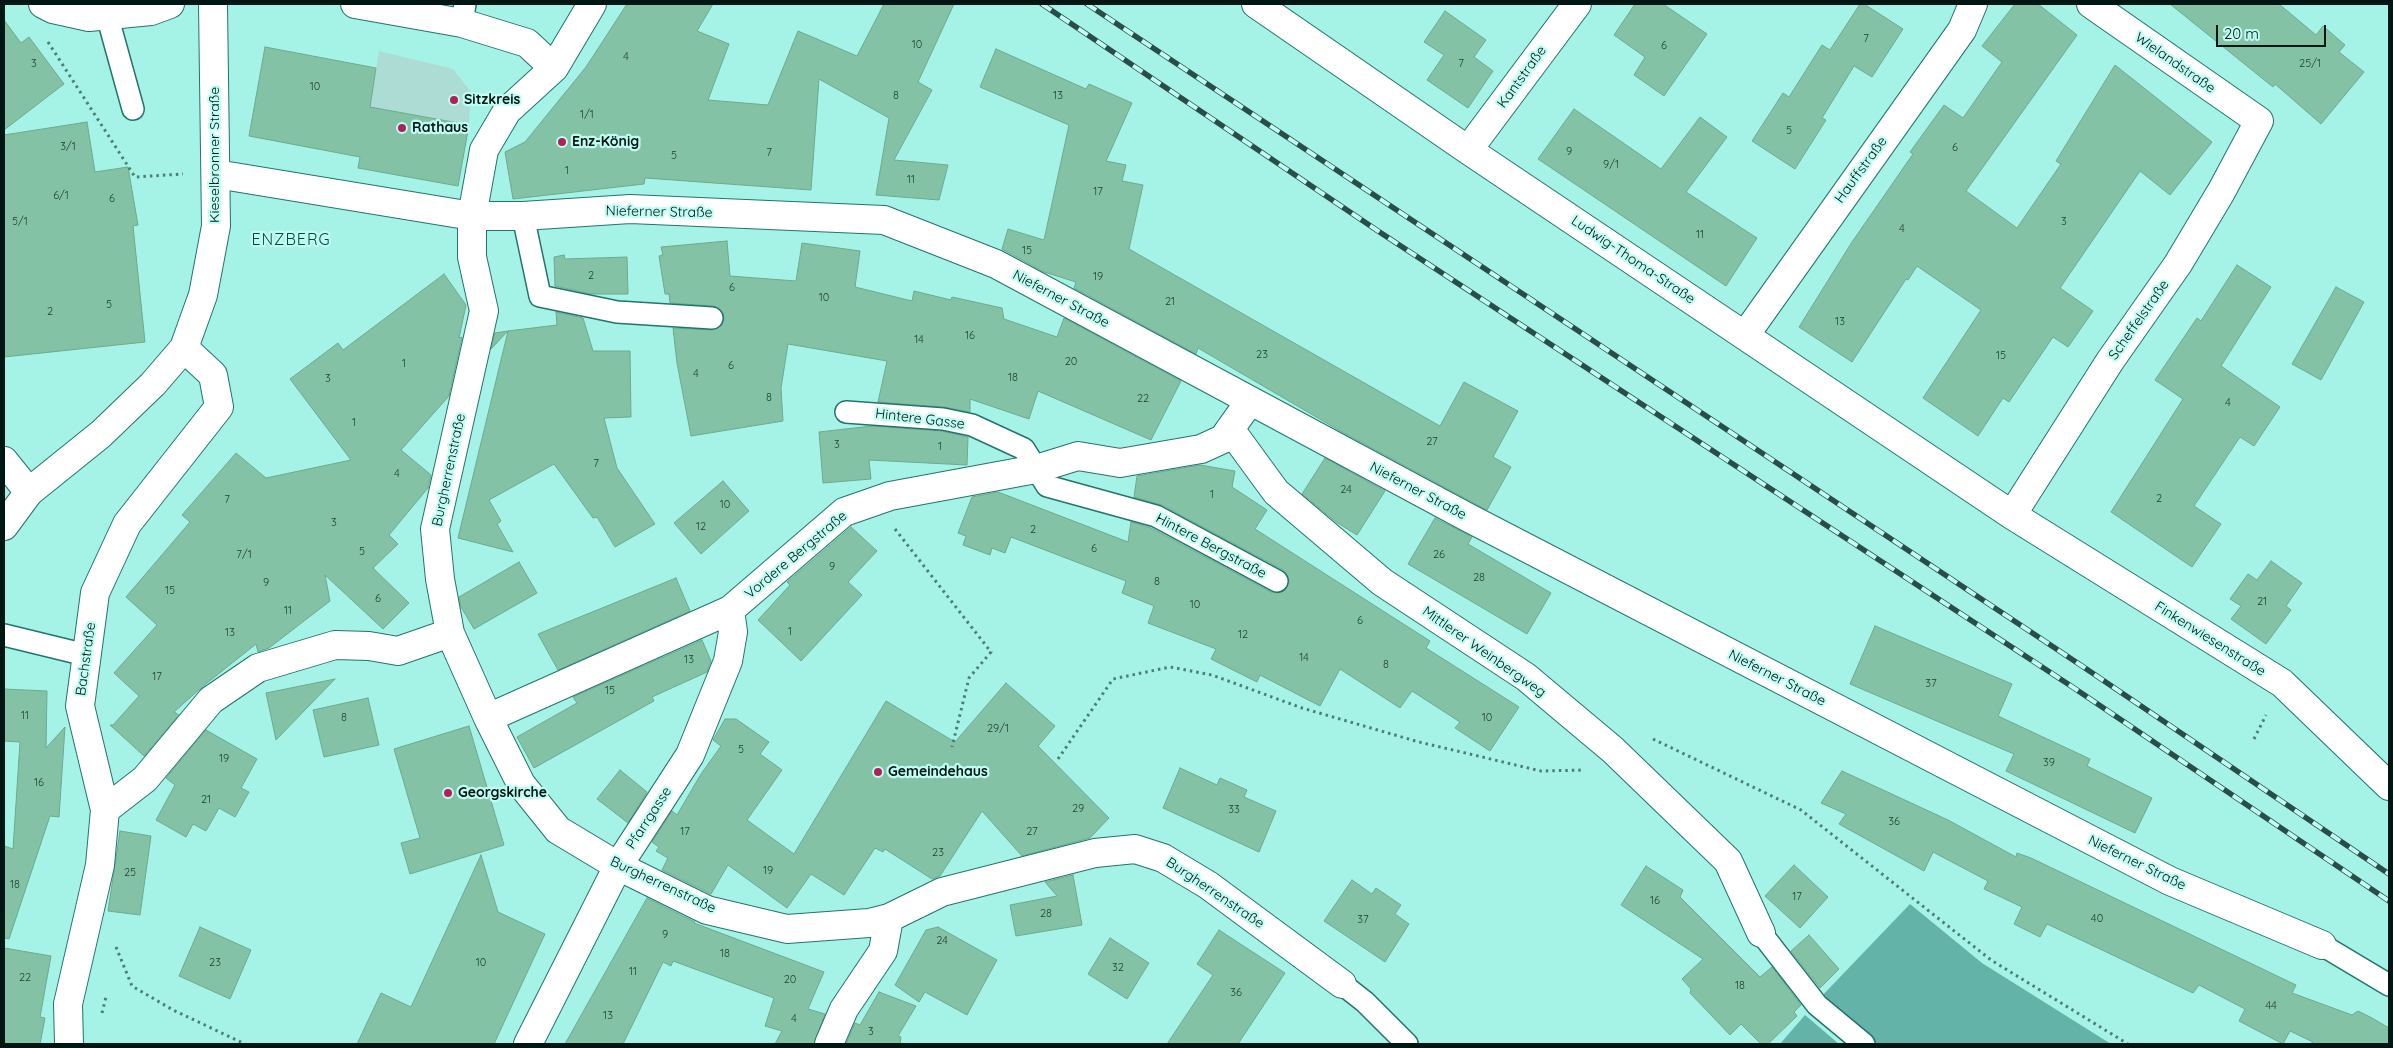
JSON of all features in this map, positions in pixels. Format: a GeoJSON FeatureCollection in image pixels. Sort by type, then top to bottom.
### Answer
{"type":"FeatureCollection","features":[{"type":"Feature","properties":{"kind":"street"},"geometry":{"type":"LineString","coordinates":[[43,4],[53,9],[89,17],[151,11],[170,4]]}},
{"type":"Feature","properties":{"kind":"street","name":"Kieselbronner Straße"},"geometry":{"type":"LineString","coordinates":[[4,526],[29,492],[101,434],[153,384],[184,348],[203,295],[216,226],[213,4]]}},
{"type":"Feature","properties":{"kind":"street"},"geometry":{"type":"LineString","coordinates":[[355,4],[464,13],[527,43],[554,68]]}},
{"type":"Feature","properties":{"kind":"street","name":"Burgherrenstraße"},"geometry":{"type":"LineString","coordinates":[[592,4],[554,68],[508,111],[484,150],[472,216],[472,257],[484,311],[435,529],[440,579],[450,633],[488,718],[521,784],[558,830],[618,866],[707,910],[786,929],[869,924],[889,918],[942,892],[1095,853],[1135,850],[1163,858],[1208,885],[1342,984]]}},
{"type":"Feature","properties":{"kind":"street","name":"Ludwig-Thoma-Straße"},"geometry":{"type":"LineString","coordinates":[[1256,4],[1468,150],[1746,334],[2012,515]]}},
{"type":"Feature","properties":{"kind":"street","name":"Kantstraße"},"geometry":{"type":"LineString","coordinates":[[1468,150],[1577,4]]}},
{"type":"Feature","properties":{"kind":"street","name":"Hauffstraße"},"geometry":{"type":"LineString","coordinates":[[1746,334],[1962,30],[1973,4]]}},
{"type":"Feature","properties":{"kind":"street","name":"Wielandstraße"},"geometry":{"type":"LineString","coordinates":[[2091,4],[2259,121]]}},
{"type":"Feature","properties":{"kind":"street","name":"Scheffelstraße"},"geometry":{"type":"LineString","coordinates":[[2012,515],[2110,361],[2178,264],[2221,192],[2259,121]]}},
{"type":"Feature","properties":{"kind":"street","name":"Nieferner Straße"},"geometry":{"type":"LineString","coordinates":[[216,174],[472,216],[523,216],[630,209],[884,220],[996,264],[1476,522],[2170,881],[2322,944]]}},
{"type":"Feature","properties":{"kind":"street","name":"Bachstraße"},"geometry":{"type":"LineString","coordinates":[[68,1044],[68,1004],[100,865],[105,810],[80,706],[95,593],[120,519],[219,407],[212,375],[184,348]]}},
{"type":"Feature","properties":{"kind":"street","name":"Vordere Bergstraße"},"geometry":{"type":"LineString","coordinates":[[488,718],[730,610],[844,512],[890,496],[1036,469],[1078,456],[1120,463],[1202,449],[1223,439],[1250,401]]}},
{"type":"Feature","properties":{"kind":"street","name":"Mittlerer Weinbergweg"},"geometry":{"type":"LineString","coordinates":[[1230,429],[1276,492],[1382,582],[1526,677],[1613,750],[1728,861],[1761,933]]}},
{"type":"Feature","properties":{"kind":"street"},"geometry":{"type":"LineString","coordinates":[[4,461],[29,492]]}},
{"type":"Feature","properties":{"kind":"street","name":"Finkenwiesenstraße"},"geometry":{"type":"LineString","coordinates":[[2012,515],[2282,684],[2389,786]]}},
{"type":"Feature","properties":{"kind":"street","name":"Pfarrgasse"},"geometry":{"type":"LineString","coordinates":[[528,1044],[618,866],[690,755],[728,661],[733,632],[730,610]]}},
{"type":"Feature","properties":{"kind":"street"},"geometry":{"type":"LineString","coordinates":[[105,810],[145,779],[211,700],[258,668],[335,645],[369,646],[398,651],[450,633]]}},
{"type":"Feature","properties":{"kind":"street"},"geometry":{"type":"LineString","coordinates":[[829,1044],[844,1010],[883,951],[889,918]]}},
{"type":"Feature","properties":{"kind":"lane"},"geometry":{"type":"LineString","coordinates":[[107,16],[133,109]]}},
{"type":"Feature","properties":{"kind":"lane"},"geometry":{"type":"LineString","coordinates":[[523,216],[540,296],[617,312],[712,318]]}},
{"type":"Feature","properties":{"kind":"lane","name":"Hintere Gasse"},"geometry":{"type":"LineString","coordinates":[[846,412],[943,419],[972,425],[1024,449],[1036,469]]}},
{"type":"Feature","properties":{"kind":"lane","name":"Hintere Bergstraße"},"geometry":{"type":"LineString","coordinates":[[1036,469],[1047,486],[1156,516],[1277,581]]}},
{"type":"Feature","properties":{"kind":"lane"},"geometry":{"type":"LineString","coordinates":[[4,634],[86,655]]}},
{"type":"Feature","properties":{"kind":"lane"},"geometry":{"type":"LineString","coordinates":[[1761,933],[1817,1006],[1864,1044]]}},
{"type":"Feature","properties":{"kind":"lane"},"geometry":{"type":"LineString","coordinates":[[2322,944],[2389,985]]}},
{"type":"Feature","properties":{"kind":"lane","name":"Burgherrenstraße"},"geometry":{"type":"LineString","coordinates":[[1342,984],[1365,1002],[1407,1044]]}},
{"type":"Feature","properties":{"kind":"path"},"geometry":{"type":"LineString","coordinates":[[874,502],[991,652],[969,678],[952,747]]}},
{"type":"Feature","properties":{"kind":"path"},"geometry":{"type":"LineString","coordinates":[[1058,759],[1114,679],[1170,667],[1212,675],[1302,708],[1419,742],[1541,771],[1582,771]]}},
{"type":"Feature","properties":{"kind":"path"},"geometry":{"type":"LineString","coordinates":[[1648,737],[1801,810],[1991,960],[2128,1044]]}},
{"type":"Feature","properties":{"kind":"path"},"geometry":{"type":"LineString","coordinates":[[112,951],[114,942],[132,986],[173,1010],[245,1044]]}},
{"type":"Feature","properties":{"kind":"path"},"geometry":{"type":"LineString","coordinates":[[104,1014],[106,996]]}},
{"type":"Feature","properties":{"kind":"shaded area"},"geometry":{"type":"Polygon","coordinates":[[[379,51],[453,69],[471,92],[469,125],[370,107],[379,51]]]}},
{"type":"Feature","properties":{"kind":"shaded area"},"geometry":{"type":"Polygon","coordinates":[[[1910,904],[1982,963],[2111,1044],[1878,1044],[1819,999],[1910,904]]]}},
{"type":"Feature","properties":{"kind":"shaded area"},"geometry":{"type":"Polygon","coordinates":[[[1805,1015],[1839,1044],[1780,1044],[1805,1015]]]}},
{"type":"Feature","properties":{"kind":"building"},"geometry":{"type":"Polygon","coordinates":[[[627,4],[713,4],[697,31],[729,44],[708,100],[768,105],[798,31],[857,56],[884,4],[954,4],[918,82],[932,90],[894,160],[948,165],[939,200],[876,195],[889,118],[819,79],[811,190],[645,178],[644,184],[513,199],[505,152],[525,142],[586,67],[627,4]]]}},
{"type":"Feature","properties":{"kind":"building"},"geometry":{"type":"Polygon","coordinates":[[[1635,4],[1663,4],[1707,34],[1664,96],[1634,75],[1645,57],[1614,35],[1635,4]]]}},
{"type":"Feature","properties":{"kind":"building"},"geometry":{"type":"Polygon","coordinates":[[[1860,4],[1864,4],[1903,29],[1872,77],[1854,66],[1822,118],[1826,120],[1795,169],[1752,141],[1783,93],[1789,97],[1822,45],[1830,50],[1860,4]]]}},
{"type":"Feature","properties":{"kind":"building"},"geometry":{"type":"Polygon","coordinates":[[[2015,4],[2038,4],[2077,35],[1966,191],[2017,228],[2061,164],[2056,161],[2115,65],[2212,142],[2170,195],[2140,171],[2060,288],[2093,311],[2068,347],[2053,337],[2009,402],[2003,398],[1978,436],[1923,398],[1981,310],[1917,266],[1908,280],[1906,279],[1852,362],[1799,327],[1852,242],[1913,154],[1910,152],[1944,105],[1963,118],[2002,62],[1982,46],[2015,4]]]}},
{"type":"Feature","properties":{"kind":"building"},"geometry":{"type":"Polygon","coordinates":[[[2170,4],[2279,4],[2316,35],[2323,26],[2345,45],[2339,52],[2364,72],[2321,124],[2275,84],[2273,87],[2170,4]]]}},
{"type":"Feature","properties":{"kind":"building"},"geometry":{"type":"Polygon","coordinates":[[[1445,11],[1486,40],[1474,57],[1493,71],[1468,108],[1427,80],[1444,55],[1424,42],[1445,11]]]}},
{"type":"Feature","properties":{"kind":"building"},"geometry":{"type":"Polygon","coordinates":[[[4,20],[21,43],[29,37],[64,84],[4,130],[4,20]]]}},
{"type":"Feature","properties":{"kind":"building"},"geometry":{"type":"Polygon","coordinates":[[[265,47],[376,68],[370,107],[469,125],[458,186],[358,168],[360,157],[249,136],[265,47]]]}},
{"type":"Feature","properties":{"kind":"building"},"geometry":{"type":"Polygon","coordinates":[[[996,49],[1086,89],[1089,84],[1132,103],[1106,161],[1126,165],[1122,181],[1143,185],[1129,249],[1440,426],[1464,382],[1518,411],[1493,457],[1511,467],[1487,510],[1342,432],[1198,348],[1196,354],[1074,288],[1076,282],[1044,272],[1002,249],[1008,229],[1044,240],[1069,125],[980,87],[996,49]]]}},
{"type":"Feature","properties":{"kind":"building"},"geometry":{"type":"Polygon","coordinates":[[[1574,109],[1661,169],[1700,117],[1727,137],[1686,192],[1757,238],[1726,286],[1538,159],[1574,109]]]}},
{"type":"Feature","properties":{"kind":"building"},"geometry":{"type":"Polygon","coordinates":[[[87,122],[95,172],[128,167],[138,225],[133,226],[145,342],[4,357],[4,135],[87,122]]]}},
{"type":"Feature","properties":{"kind":"building"},"geometry":{"type":"Polygon","coordinates":[[[727,241],[730,276],[796,281],[802,243],[860,251],[855,287],[912,301],[914,291],[951,300],[952,297],[1002,308],[1004,319],[1057,337],[1064,318],[1181,381],[1151,440],[1038,391],[1029,419],[970,399],[970,412],[944,407],[878,402],[887,361],[788,344],[781,388],[783,421],[691,436],[677,363],[673,328],[712,330],[722,325],[723,312],[713,306],[670,303],[669,294],[665,294],[659,256],[663,255],[661,247],[727,241]]]}},
{"type":"Feature","properties":{"kind":"building"},"geometry":{"type":"Polygon","coordinates":[[[564,255],[565,259],[627,257],[628,294],[591,294],[555,286],[554,257],[564,255]]]}},
{"type":"Feature","properties":{"kind":"building"},"geometry":{"type":"Polygon","coordinates":[[[2237,265],[2271,287],[2221,366],[2280,407],[2254,446],[2240,437],[2194,506],[2221,524],[2192,567],[2111,512],[2183,399],[2155,380],[2197,318],[2201,321],[2237,265]]]}},
{"type":"Feature","properties":{"kind":"building"},"geometry":{"type":"Polygon","coordinates":[[[444,274],[466,305],[459,338],[462,337],[449,396],[401,450],[431,475],[428,488],[389,535],[398,544],[373,568],[409,603],[383,629],[325,575],[330,601],[269,648],[258,652],[256,644],[202,687],[174,712],[179,715],[144,756],[110,725],[113,725],[139,696],[114,673],[157,625],[126,597],[190,522],[182,515],[236,453],[266,478],[351,460],[290,379],[338,343],[343,350],[444,274]]]}},
{"type":"Feature","properties":{"kind":"building"},"geometry":{"type":"Polygon","coordinates":[[[2336,287],[2364,302],[2321,380],[2292,364],[2336,287]]]}},
{"type":"Feature","properties":{"kind":"building"},"geometry":{"type":"Polygon","coordinates":[[[556,312],[583,318],[593,351],[630,351],[631,417],[604,418],[617,468],[655,524],[615,547],[597,517],[593,518],[554,464],[489,500],[501,521],[497,524],[513,552],[458,538],[508,331],[557,325],[556,312]]]}},
{"type":"Feature","properties":{"kind":"building"},"geometry":{"type":"Polygon","coordinates":[[[508,331],[491,349],[495,333],[508,331]]]}},
{"type":"Feature","properties":{"kind":"building"},"geometry":{"type":"Polygon","coordinates":[[[872,426],[941,431],[968,437],[967,465],[869,460],[871,479],[823,483],[819,432],[872,426]]]}},
{"type":"Feature","properties":{"kind":"building"},"geometry":{"type":"Polygon","coordinates":[[[1325,458],[1385,491],[1357,535],[1336,522],[1302,494],[1325,458]]]}},
{"type":"Feature","properties":{"kind":"building"},"geometry":{"type":"Polygon","coordinates":[[[1200,465],[1235,471],[1232,487],[1267,510],[1255,529],[1430,641],[1426,648],[1519,707],[1490,751],[1455,728],[1460,722],[1412,691],[1400,708],[1340,669],[1320,706],[1260,675],[1257,682],[1211,659],[1216,649],[1148,623],[1154,606],[1122,593],[1126,581],[1011,537],[1005,553],[992,548],[990,555],[963,545],[966,536],[958,533],[972,497],[998,492],[1128,542],[1131,522],[1151,528],[1271,592],[1278,593],[1284,591],[1289,580],[1283,570],[1162,505],[1134,497],[1137,476],[1200,465]]]}},
{"type":"Feature","properties":{"kind":"building"},"geometry":{"type":"Polygon","coordinates":[[[723,481],[749,511],[701,554],[674,523],[723,481]]]}},
{"type":"Feature","properties":{"kind":"building"},"geometry":{"type":"Polygon","coordinates":[[[1435,518],[1472,537],[1468,544],[1551,593],[1527,634],[1408,564],[1435,518]]]}},
{"type":"Feature","properties":{"kind":"building"},"geometry":{"type":"Polygon","coordinates":[[[851,527],[877,551],[848,582],[862,595],[801,661],[758,620],[790,585],[787,582],[851,527]]]}},
{"type":"Feature","properties":{"kind":"building"},"geometry":{"type":"Polygon","coordinates":[[[2271,561],[2302,583],[2286,606],[2291,610],[2266,644],[2231,619],[2241,606],[2230,599],[2248,574],[2257,580],[2271,561]]]}},
{"type":"Feature","properties":{"kind":"building"},"geometry":{"type":"Polygon","coordinates":[[[519,562],[537,593],[474,629],[461,607],[459,597],[519,562]]]}},
{"type":"Feature","properties":{"kind":"building"},"geometry":{"type":"Polygon","coordinates":[[[676,578],[690,611],[558,670],[538,634],[676,578]]]}},
{"type":"Feature","properties":{"kind":"building"},"geometry":{"type":"Polygon","coordinates":[[[1875,626],[2012,684],[1998,716],[2090,759],[2087,766],[2152,798],[2135,833],[2006,771],[2014,754],[1850,684],[1875,626]]]}},
{"type":"Feature","properties":{"kind":"building"},"geometry":{"type":"Polygon","coordinates":[[[702,640],[711,661],[707,672],[652,697],[654,701],[534,768],[517,737],[577,703],[573,697],[702,640]]]}},
{"type":"Feature","properties":{"kind":"building"},"geometry":{"type":"Polygon","coordinates":[[[335,679],[276,740],[266,693],[335,679]]]}},
{"type":"Feature","properties":{"kind":"building"},"geometry":{"type":"Polygon","coordinates":[[[1006,683],[1055,726],[1038,746],[1109,818],[1090,838],[1022,856],[982,811],[940,876],[932,879],[885,849],[883,852],[875,848],[844,895],[811,874],[787,908],[728,865],[711,894],[662,870],[668,858],[656,851],[659,847],[652,842],[672,811],[677,815],[701,774],[721,746],[713,740],[725,719],[736,719],[769,742],[760,754],[782,770],[747,820],[794,854],[886,701],[955,742],[1006,683]]]}},
{"type":"Feature","properties":{"kind":"building"},"geometry":{"type":"Polygon","coordinates":[[[4,689],[47,691],[46,748],[65,727],[59,817],[50,816],[9,939],[4,938],[4,846],[13,849],[20,742],[4,741],[4,689]]]}},
{"type":"Feature","properties":{"kind":"building"},"geometry":{"type":"Polygon","coordinates":[[[368,698],[379,745],[324,757],[313,710],[368,698]]]}},
{"type":"Feature","properties":{"kind":"building","name":"Georgskirche"},"geometry":{"type":"Polygon","coordinates":[[[469,726],[504,845],[410,874],[401,843],[420,838],[394,749],[469,726]]]}},
{"type":"Feature","properties":{"kind":"building"},"geometry":{"type":"Polygon","coordinates":[[[206,730],[257,759],[241,788],[249,792],[235,817],[219,808],[206,831],[193,824],[186,837],[156,820],[175,785],[166,778],[206,730]]]}},
{"type":"Feature","properties":{"kind":"building"},"geometry":{"type":"Polygon","coordinates":[[[1180,768],[1217,785],[1220,778],[1247,790],[1244,797],[1276,811],[1259,852],[1163,808],[1180,768]]]}},
{"type":"Feature","properties":{"kind":"building"},"geometry":{"type":"Polygon","coordinates":[[[620,770],[647,792],[628,823],[597,799],[620,770]]]}},
{"type":"Feature","properties":{"kind":"building"},"geometry":{"type":"Polygon","coordinates":[[[1842,771],[1948,820],[2016,857],[2017,853],[2031,858],[2296,985],[2292,993],[2352,1015],[2358,1011],[2389,1028],[2389,1044],[2310,1044],[2313,1042],[2290,1031],[2283,1044],[2239,1021],[2245,1009],[2199,985],[2193,993],[2047,924],[2040,937],[2014,924],[2022,907],[1984,889],[1988,881],[1933,852],[1924,871],[1839,824],[1846,814],[1821,803],[1842,771]]]}},
{"type":"Feature","properties":{"kind":"building"},"geometry":{"type":"Polygon","coordinates":[[[120,831],[151,836],[140,915],[108,911],[120,831]]]}},
{"type":"Feature","properties":{"kind":"building"},"geometry":{"type":"Polygon","coordinates":[[[481,855],[498,912],[545,934],[494,1044],[357,1044],[381,993],[411,1007],[481,855]]]}},
{"type":"Feature","properties":{"kind":"building"},"geometry":{"type":"Polygon","coordinates":[[[1794,865],[1828,897],[1800,928],[1765,896],[1794,865]]]}},
{"type":"Feature","properties":{"kind":"building"},"geometry":{"type":"Polygon","coordinates":[[[1646,866],[1683,890],[1680,897],[1760,977],[1772,967],[1801,1005],[1794,1012],[1797,1016],[1768,1044],[1761,1044],[1741,1024],[1730,1035],[1690,993],[1691,989],[1682,979],[1703,959],[1621,905],[1646,866]]]}},
{"type":"Feature","properties":{"kind":"building"},"geometry":{"type":"Polygon","coordinates":[[[1073,875],[1082,925],[1016,936],[1010,905],[1057,896],[1045,882],[1073,875]]]}},
{"type":"Feature","properties":{"kind":"building"},"geometry":{"type":"Polygon","coordinates":[[[1352,880],[1372,894],[1376,888],[1401,905],[1395,914],[1409,924],[1385,962],[1324,921],[1352,880]]]}},
{"type":"Feature","properties":{"kind":"building"},"geometry":{"type":"Polygon","coordinates":[[[647,898],[694,923],[824,972],[808,1009],[825,1014],[814,1044],[775,1044],[782,1031],[765,1026],[774,998],[673,961],[671,966],[663,962],[623,1044],[565,1044],[647,898]]]}},
{"type":"Feature","properties":{"kind":"building"},"geometry":{"type":"Polygon","coordinates":[[[200,927],[251,950],[230,999],[179,976],[200,927]]]}},
{"type":"Feature","properties":{"kind":"building"},"geometry":{"type":"Polygon","coordinates":[[[938,927],[997,960],[967,1015],[925,992],[919,1002],[895,985],[926,930],[938,927]]]}},
{"type":"Feature","properties":{"kind":"building"},"geometry":{"type":"Polygon","coordinates":[[[1219,930],[1285,973],[1238,1044],[1167,1044],[1213,975],[1197,964],[1219,930]]]}},
{"type":"Feature","properties":{"kind":"building"},"geometry":{"type":"Polygon","coordinates":[[[1809,935],[1839,969],[1820,988],[1791,951],[1809,935]]]}},
{"type":"Feature","properties":{"kind":"building"},"geometry":{"type":"Polygon","coordinates":[[[1110,938],[1149,963],[1127,999],[1088,974],[1110,938]]]}},
{"type":"Feature","properties":{"kind":"building"},"geometry":{"type":"Polygon","coordinates":[[[4,948],[51,956],[40,1017],[45,1018],[40,1044],[4,1044],[4,948]]]}},
{"type":"Feature","properties":{"kind":"building"},"geometry":{"type":"Polygon","coordinates":[[[879,992],[916,1006],[898,1036],[901,1037],[900,1044],[846,1044],[855,1023],[860,1025],[879,992]]]}},
{"type":"Feature","properties":{"kind":"railway"},"geometry":{"type":"LineString","coordinates":[[1042,4],[1378,231],[2071,686],[2389,901]]}},
{"type":"Feature","properties":{"kind":"railway"},"geometry":{"type":"LineString","coordinates":[[1087,4],[2082,666],[2389,874]]}},
{"type":"Feature","properties":{"kind":"place","name":"Sitzkreis"},"geometry":{"type":"Point","coordinates":[454,100]}},
{"type":"Feature","properties":{"kind":"place","name":"Rathaus"},"geometry":{"type":"Point","coordinates":[402,128]}},
{"type":"Feature","properties":{"kind":"place","name":"Enz-König"},"geometry":{"type":"Point","coordinates":[562,142]}},
{"type":"Feature","properties":{"kind":"place","name":"Gemeindehaus"},"geometry":{"type":"Point","coordinates":[878,772]}},
{"type":"Feature","properties":{"kind":"place","name":"Georgskirche"},"geometry":{"type":"Point","coordinates":[448,793]}},
{"type":"Feature","properties":{"kind":"district","name":"ENZBERG"},"geometry":{"type":"Point","coordinates":[291,240]}}]}
